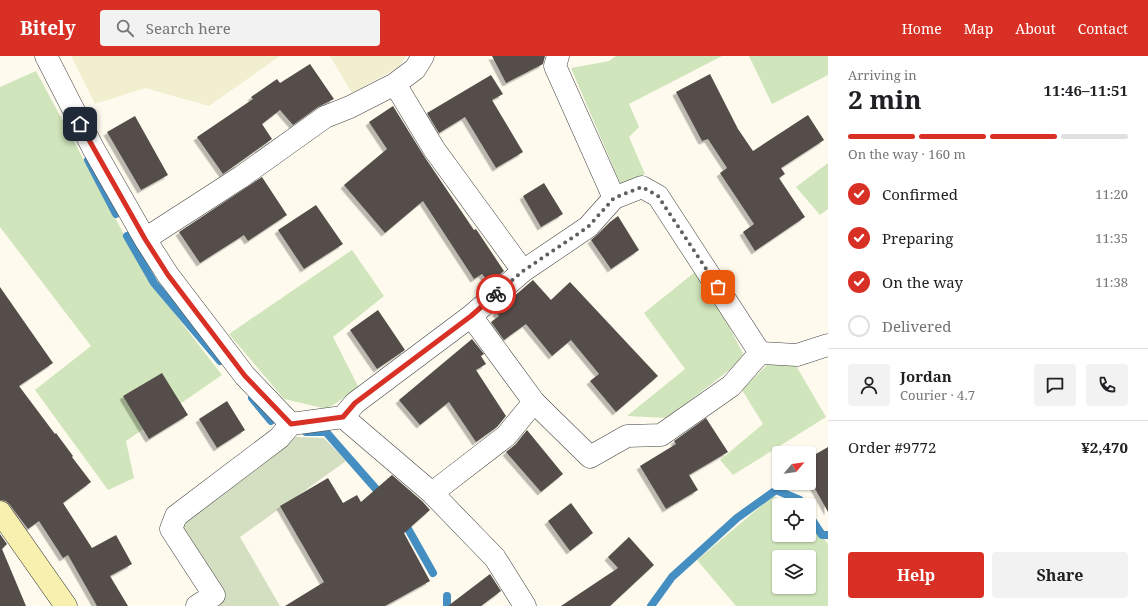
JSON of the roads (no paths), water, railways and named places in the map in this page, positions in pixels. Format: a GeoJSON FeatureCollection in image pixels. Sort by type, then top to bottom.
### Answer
{"type":"FeatureCollection","features":[{"type":"Feature","properties":{"kind":"street"},"geometry":{"type":"LineString","coordinates":[[46,56],[93,148],[145,239],[168,275],[245,376],[291,424]]}},
{"type":"Feature","properties":{"kind":"street"},"geometry":{"type":"LineString","coordinates":[[145,239],[242,177],[325,117],[350,107],[395,84],[415,69],[424,56]]}},
{"type":"Feature","properties":{"kind":"street"},"geometry":{"type":"LineString","coordinates":[[558,56],[555,66],[614,198]]}},
{"type":"Feature","properties":{"kind":"street"},"geometry":{"type":"LineString","coordinates":[[395,84],[434,149],[523,271]]}},
{"type":"Feature","properties":{"kind":"street"},"geometry":{"type":"LineString","coordinates":[[197,606],[214,595],[172,529],[176,516],[279,438],[291,424],[343,417],[355,403],[471,316],[523,271],[588,227],[614,198],[642,187],[658,196],[760,352]]}},
{"type":"Feature","properties":{"kind":"street"},"geometry":{"type":"LineString","coordinates":[[471,316],[534,402],[590,457],[627,436],[661,435],[731,386],[760,352]]}},
{"type":"Feature","properties":{"kind":"street"},"geometry":{"type":"LineString","coordinates":[[760,352],[797,355],[828,345]]}},
{"type":"Feature","properties":{"kind":"street"},"geometry":{"type":"LineString","coordinates":[[432,493],[506,436],[534,402]]}},
{"type":"Feature","properties":{"kind":"street"},"geometry":{"type":"LineString","coordinates":[[343,417],[432,493],[495,558],[525,606]]}},
{"type":"Feature","properties":{"kind":"street"},"geometry":{"type":"LineString","coordinates":[[0,512],[66,606]]}},
{"type":"Feature","properties":{"kind":"waterway"},"geometry":{"type":"LineString","coordinates":[[88,160],[116,214]]}},
{"type":"Feature","properties":{"kind":"waterway"},"geometry":{"type":"LineString","coordinates":[[127,236],[154,283],[220,361]]}},
{"type":"Feature","properties":{"kind":"waterway"},"geometry":{"type":"LineString","coordinates":[[252,398],[271,421]]}},
{"type":"Feature","properties":{"kind":"waterway"},"geometry":{"type":"LineString","coordinates":[[306,432],[326,432],[383,497]]}},
{"type":"Feature","properties":{"kind":"waterway"},"geometry":{"type":"LineString","coordinates":[[651,606],[672,577],[737,518],[776,490],[795,498]]}},
{"type":"Feature","properties":{"kind":"waterway"},"geometry":{"type":"LineString","coordinates":[[403,520],[433,573]]}},
{"type":"Feature","properties":{"kind":"waterway"},"geometry":{"type":"LineString","coordinates":[[816,526],[822,535],[828,535]]}},
{"type":"Feature","properties":{"kind":"waterway"},"geometry":{"type":"LineString","coordinates":[[447,596],[447,606]]}}]}
